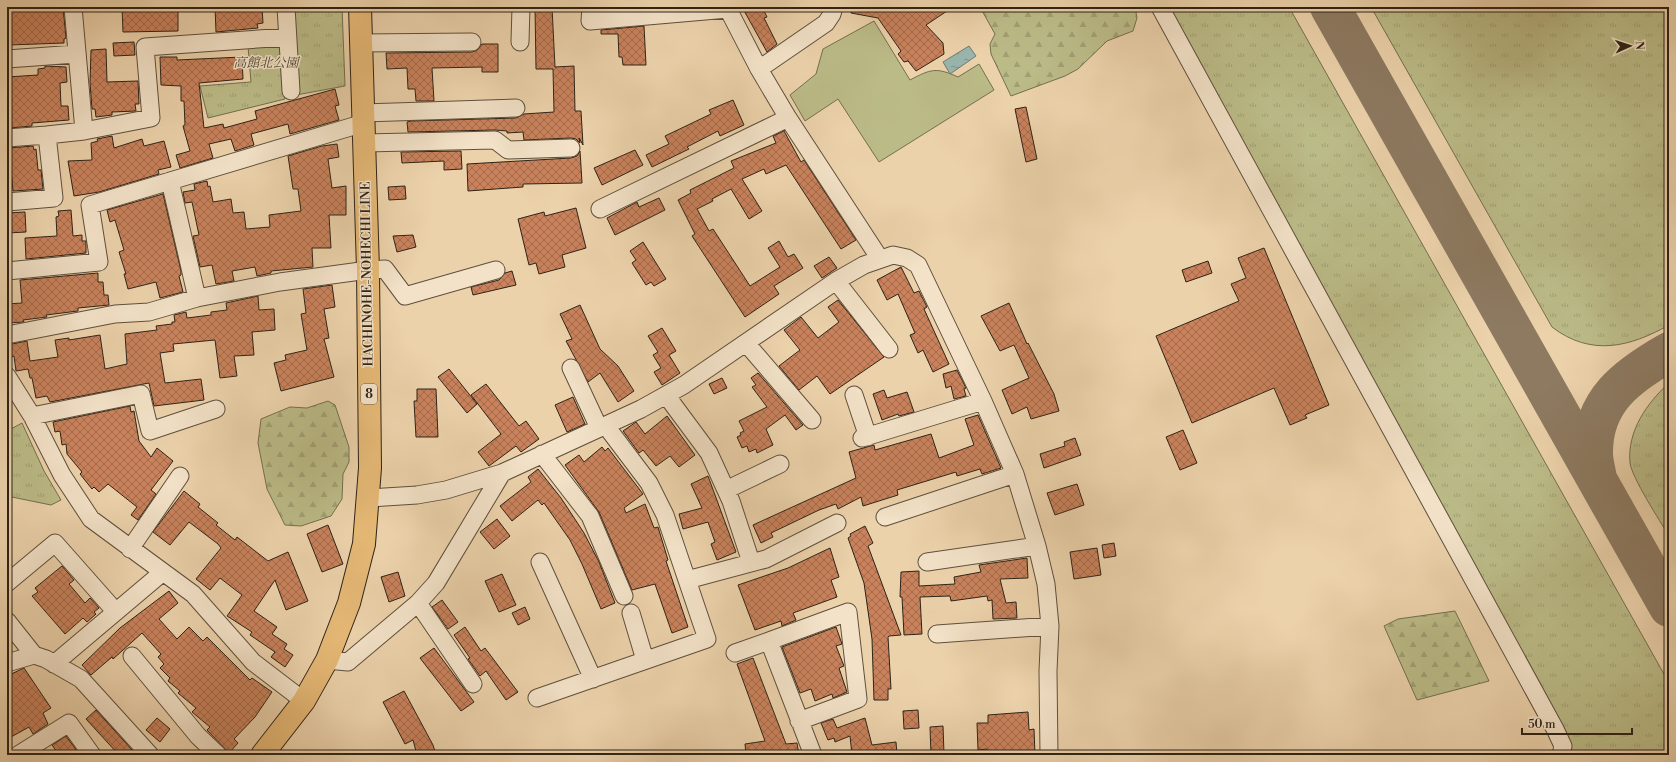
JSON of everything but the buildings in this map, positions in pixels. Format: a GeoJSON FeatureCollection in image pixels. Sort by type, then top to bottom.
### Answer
{"type":"FeatureCollection","features":[{"type":"Feature","properties":{"kind":"main road","name":"HACHINOHE-NOHECHI LINE"},"geometry":{"type":"LineString","coordinates":[[262,755],[304,701],[327,660],[349,603],[364,544],[369,498],[368,270],[360,7]]}},
{"type":"Feature","properties":{"kind":"street"},"geometry":{"type":"LineString","coordinates":[[73,7],[84,130]]}},
{"type":"Feature","properties":{"kind":"street"},"geometry":{"type":"LineString","coordinates":[[286,7],[290,91]]}},
{"type":"Feature","properties":{"kind":"street"},"geometry":{"type":"LineString","coordinates":[[520,42],[521,7]]}},
{"type":"Feature","properties":{"kind":"street"},"geometry":{"type":"LineString","coordinates":[[591,7],[590,22],[728,9],[759,69],[788,118],[880,259]]}},
{"type":"Feature","properties":{"kind":"street"},"geometry":{"type":"LineString","coordinates":[[759,69],[826,23],[832,14],[834,7]]}},
{"type":"Feature","properties":{"kind":"street"},"geometry":{"type":"LineString","coordinates":[[1160,7],[1555,729],[1563,746],[1560,755]]}},
{"type":"Feature","properties":{"kind":"street"},"geometry":{"type":"LineString","coordinates":[[7,138],[84,130],[151,118],[145,47],[287,37]]}},
{"type":"Feature","properties":{"kind":"street"},"geometry":{"type":"LineString","coordinates":[[361,43],[472,42]]}},
{"type":"Feature","properties":{"kind":"street"},"geometry":{"type":"LineString","coordinates":[[7,59],[76,54]]}},
{"type":"Feature","properties":{"kind":"street"},"geometry":{"type":"LineString","coordinates":[[7,271],[100,262],[90,205],[364,126],[516,108]]}},
{"type":"Feature","properties":{"kind":"street"},"geometry":{"type":"LineString","coordinates":[[600,209],[788,118]]}},
{"type":"Feature","properties":{"kind":"street"},"geometry":{"type":"LineString","coordinates":[[364,126],[495,140],[508,150],[571,148]]}},
{"type":"Feature","properties":{"kind":"street"},"geometry":{"type":"LineString","coordinates":[[7,202],[54,198],[47,134]]}},
{"type":"Feature","properties":{"kind":"street"},"geometry":{"type":"LineString","coordinates":[[170,181],[197,298]]}},
{"type":"Feature","properties":{"kind":"street"},"geometry":{"type":"LineString","coordinates":[[369,498],[417,495],[446,490],[502,473],[602,427],[684,386],[836,281],[864,265],[893,255],[907,258],[918,266],[983,401],[1015,474],[1037,546],[1046,584],[1050,626],[1048,671],[1049,755]]}},
{"type":"Feature","properties":{"kind":"street"},"geometry":{"type":"LineString","coordinates":[[7,336],[115,314],[150,312],[197,298],[280,282],[368,270],[385,269],[405,296],[496,270]]}},
{"type":"Feature","properties":{"kind":"street"},"geometry":{"type":"LineString","coordinates":[[836,281],[889,349]]}},
{"type":"Feature","properties":{"kind":"street"},"geometry":{"type":"LineString","coordinates":[[746,343],[812,420]]}},
{"type":"Feature","properties":{"kind":"street"},"geometry":{"type":"LineString","coordinates":[[537,698],[707,639],[665,515],[649,483],[602,427],[571,368]]}},
{"type":"Feature","properties":{"kind":"street"},"geometry":{"type":"LineString","coordinates":[[7,376],[32,416],[62,475],[91,519],[193,594],[253,662],[304,701]]}},
{"type":"Feature","properties":{"kind":"street"},"geometry":{"type":"LineString","coordinates":[[32,416],[141,394],[150,431],[216,409]]}},
{"type":"Feature","properties":{"kind":"street"},"geometry":{"type":"LineString","coordinates":[[666,395],[709,453],[726,490],[751,562]]}},
{"type":"Feature","properties":{"kind":"street"},"geometry":{"type":"LineString","coordinates":[[854,395],[865,437],[983,401]]}},
{"type":"Feature","properties":{"kind":"street"},"geometry":{"type":"LineString","coordinates":[[542,454],[590,516],[624,596]]}},
{"type":"Feature","properties":{"kind":"street"},"geometry":{"type":"LineString","coordinates":[[726,490],[780,464]]}},
{"type":"Feature","properties":{"kind":"street"},"geometry":{"type":"LineString","coordinates":[[327,660],[348,662],[418,603],[436,583],[502,473]]}},
{"type":"Feature","properties":{"kind":"street"},"geometry":{"type":"LineString","coordinates":[[885,517],[1015,474]]}},
{"type":"Feature","properties":{"kind":"street"},"geometry":{"type":"LineString","coordinates":[[130,549],[180,476]]}},
{"type":"Feature","properties":{"kind":"street"},"geometry":{"type":"LineString","coordinates":[[687,580],[766,558],[837,523]]}},
{"type":"Feature","properties":{"kind":"street"},"geometry":{"type":"LineString","coordinates":[[7,583],[55,543],[116,612]]}},
{"type":"Feature","properties":{"kind":"street"},"geometry":{"type":"LineString","coordinates":[[928,562],[1037,546]]}},
{"type":"Feature","properties":{"kind":"street"},"geometry":{"type":"LineString","coordinates":[[540,562],[593,679]]}},
{"type":"Feature","properties":{"kind":"street"},"geometry":{"type":"LineString","coordinates":[[54,664],[163,572]]}},
{"type":"Feature","properties":{"kind":"street"},"geometry":{"type":"LineString","coordinates":[[418,603],[473,684]]}},
{"type":"Feature","properties":{"kind":"street"},"geometry":{"type":"LineString","coordinates":[[735,653],[848,612],[858,699],[799,720]]}},
{"type":"Feature","properties":{"kind":"street"},"geometry":{"type":"LineString","coordinates":[[630,613],[645,660]]}},
{"type":"Feature","properties":{"kind":"street"},"geometry":{"type":"LineString","coordinates":[[7,621],[34,655],[81,679],[150,755]]}},
{"type":"Feature","properties":{"kind":"street"},"geometry":{"type":"LineString","coordinates":[[937,634],[1050,626]]}},
{"type":"Feature","properties":{"kind":"street"},"geometry":{"type":"LineString","coordinates":[[768,642],[813,755]]}},
{"type":"Feature","properties":{"kind":"street"},"geometry":{"type":"LineString","coordinates":[[7,663],[34,655]]}},
{"type":"Feature","properties":{"kind":"street"},"geometry":{"type":"LineString","coordinates":[[132,656],[198,736],[218,755]]}},
{"type":"Feature","properties":{"kind":"street"},"geometry":{"type":"LineString","coordinates":[[18,755],[69,723],[92,755]]}},
{"type":"Feature","properties":{"kind":"green space"},"geometry":{"type":"Polygon","coordinates":[[[293,7],[342,7],[345,86],[296,95],[293,7]]]}},
{"type":"Feature","properties":{"kind":"green space"},"geometry":{"type":"Polygon","coordinates":[[[980,7],[1135,7],[1137,18],[1133,31],[1107,41],[1078,69],[1065,76],[1011,96],[991,54],[990,44],[995,34],[980,7]]]}},
{"type":"Feature","properties":{"kind":"green space"},"geometry":{"type":"Polygon","coordinates":[[[1167,7],[1289,7],[1669,683],[1669,755],[1566,755],[1167,7]]]}},
{"type":"Feature","properties":{"kind":"green space"},"geometry":{"type":"Polygon","coordinates":[[[1371,7],[1669,7],[1669,325],[1640,339],[1610,346],[1581,342],[1552,327],[1371,7]]]}},
{"type":"Feature","properties":{"kind":"green space"},"geometry":{"type":"Polygon","coordinates":[[[874,21],[910,80],[923,73],[934,71],[944,72],[958,77],[979,64],[994,90],[879,162],[838,99],[805,121],[790,95],[816,74],[823,49],[874,21]]]}},
{"type":"Feature","properties":{"kind":"green space","name":"高館北公園"},"geometry":{"type":"Polygon","coordinates":[[[277,45],[282,48],[285,99],[208,118],[200,86],[251,82],[248,46],[277,45]]]}},
{"type":"Feature","properties":{"kind":"green space"},"geometry":{"type":"Polygon","coordinates":[[[1669,383],[1669,536],[1636,479],[1630,463],[1630,451],[1635,429],[1640,418],[1653,399],[1669,383]]]}},
{"type":"Feature","properties":{"kind":"green space"},"geometry":{"type":"Polygon","coordinates":[[[328,401],[335,405],[349,447],[349,462],[343,474],[342,499],[331,516],[301,526],[285,525],[267,489],[258,443],[261,419],[290,407],[307,408],[328,401]]]}},
{"type":"Feature","properties":{"kind":"green space"},"geometry":{"type":"Polygon","coordinates":[[[22,423],[44,471],[61,500],[51,505],[7,496],[7,431],[22,423]]]}},
{"type":"Feature","properties":{"kind":"green space"},"geometry":{"type":"Polygon","coordinates":[[[1455,611],[1489,681],[1417,700],[1384,626],[1398,619],[1455,611]]]}},
{"type":"Feature","properties":{"kind":"water"},"geometry":{"type":"Polygon","coordinates":[[[969,46],[976,56],[950,74],[943,62],[969,46]]]}},
{"type":"Feature","properties":{"kind":"taxiway"},"geometry":{"type":"LineString","coordinates":[[1330,7],[1669,607]]}},
{"type":"Feature","properties":{"kind":"taxiway"},"geometry":{"type":"LineString","coordinates":[[1597,479],[1593,457],[1594,435],[1599,419],[1606,405],[1615,392],[1626,381],[1669,352]]}}]}
